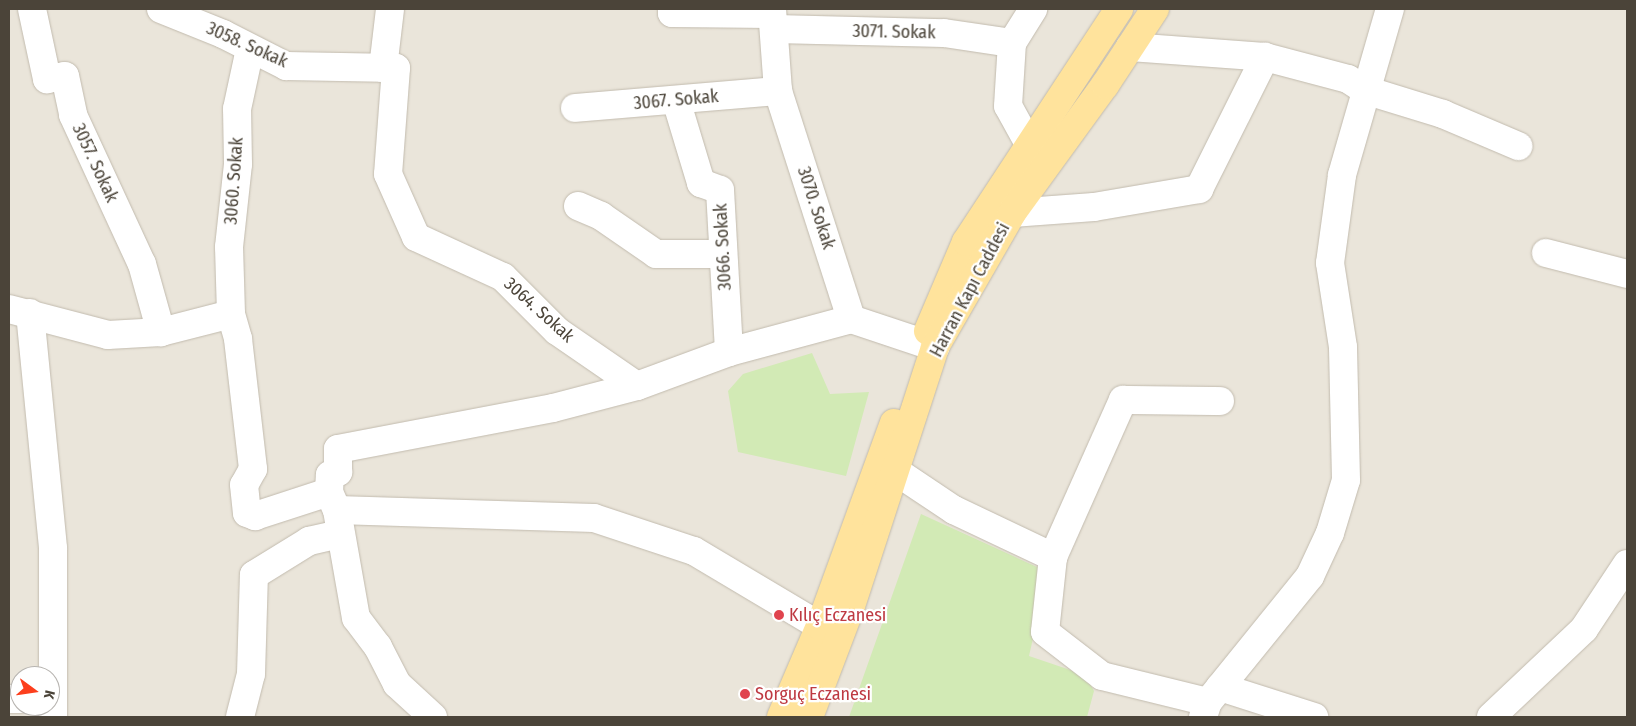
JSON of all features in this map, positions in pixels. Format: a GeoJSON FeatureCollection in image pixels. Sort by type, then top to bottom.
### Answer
{"type":"FeatureCollection","features":[{"type":"Feature","properties":{"kind":"main road","name":"Harran Kapı Caddesi"},"geometry":{"type":"LineString","coordinates":[[781,717],[820,626],[930,344],[966,242],[1119,9]]}},
{"type":"Feature","properties":{"kind":"main road","name":"Harran Kapı Caddesi"},"geometry":{"type":"LineString","coordinates":[[809,717],[897,472],[930,344],[1012,212],[1130,48],[1155,9]]}},
{"type":"Feature","properties":{"kind":"street","name":"3057. Sokak"},"geometry":{"type":"LineString","coordinates":[[32,9],[47,79],[65,76],[73,115],[142,264],[161,332]]}},
{"type":"Feature","properties":{"kind":"street","name":"3058. Sokak"},"geometry":{"type":"LineString","coordinates":[[162,9],[223,34],[286,66],[389,68]]}},
{"type":"Feature","properties":{"kind":"street","name":"3064. Sokak"},"geometry":{"type":"LineString","coordinates":[[390,9],[388,174],[416,236],[503,277],[557,331],[637,386]]}},
{"type":"Feature","properties":{"kind":"street","name":"3071. Sokak"},"geometry":{"type":"LineString","coordinates":[[672,9],[672,12],[773,18],[944,33],[1012,43]]}},
{"type":"Feature","properties":{"kind":"street"},"geometry":{"type":"LineString","coordinates":[[1029,144],[1008,106],[1012,43],[1033,9]]}},
{"type":"Feature","properties":{"kind":"street"},"geometry":{"type":"LineString","coordinates":[[1210,702],[1310,576],[1330,533],[1346,480],[1343,348],[1330,263],[1342,175],[1365,90],[1390,9]]}},
{"type":"Feature","properties":{"kind":"street","name":"3070. Sokak"},"geometry":{"type":"LineString","coordinates":[[773,18],[778,91],[851,319]]}},
{"type":"Feature","properties":{"kind":"street"},"geometry":{"type":"LineString","coordinates":[[1130,48],[1265,56],[1348,80],[1365,90],[1443,114],[1518,146]]}},
{"type":"Feature","properties":{"kind":"street","name":"3060. Sokak"},"geometry":{"type":"LineString","coordinates":[[250,49],[237,109],[238,164],[229,246],[231,314],[238,339],[253,468],[244,485],[247,513],[255,516],[335,512]]}},
{"type":"Feature","properties":{"kind":"street"},"geometry":{"type":"LineString","coordinates":[[1012,212],[1094,207],[1199,189],[1265,56]]}},
{"type":"Feature","properties":{"kind":"street","name":"3067. Sokak"},"geometry":{"type":"LineString","coordinates":[[575,108],[778,91]]}},
{"type":"Feature","properties":{"kind":"street","name":"3066. Sokak"},"geometry":{"type":"LineString","coordinates":[[676,100],[700,183],[720,190],[729,352]]}},
{"type":"Feature","properties":{"kind":"street"},"geometry":{"type":"LineString","coordinates":[[578,206],[600,216],[656,254],[723,254]]}},
{"type":"Feature","properties":{"kind":"street"},"geometry":{"type":"LineString","coordinates":[[1546,253],[1627,274]]}},
{"type":"Feature","properties":{"kind":"street"},"geometry":{"type":"LineString","coordinates":[[51,666],[53,548],[19,311],[108,335],[161,332],[231,314]]}},
{"type":"Feature","properties":{"kind":"street"},"geometry":{"type":"LineString","coordinates":[[433,717],[397,684],[378,647],[356,618],[335,512],[330,475],[338,472],[338,449],[553,408],[637,386],[729,352],[851,319],[930,344]]}},
{"type":"Feature","properties":{"kind":"street"},"geometry":{"type":"LineString","coordinates":[[1220,401],[1122,400],[1053,557],[1045,632],[1102,676],[1210,702],[1314,717]]}},
{"type":"Feature","properties":{"kind":"street"},"geometry":{"type":"LineString","coordinates":[[897,472],[954,510],[1053,557]]}},
{"type":"Feature","properties":{"kind":"street"},"geometry":{"type":"LineString","coordinates":[[240,717],[251,674],[254,575],[309,541],[335,512],[594,518],[694,551],[820,626]]}},
{"type":"Feature","properties":{"kind":"street"},"geometry":{"type":"LineString","coordinates":[[1491,717],[1584,629],[1627,564]]}},
{"type":"Feature","properties":{"kind":"shaded area"},"geometry":{"type":"Polygon","coordinates":[[[9,9],[1627,9],[1627,717],[9,717],[9,9]]]}},
{"type":"Feature","properties":{"kind":"green space"},"geometry":{"type":"Polygon","coordinates":[[[812,353],[830,394],[869,392],[846,476],[738,452],[728,391],[743,374],[812,353]]]}},
{"type":"Feature","properties":{"kind":"green space"},"geometry":{"type":"Polygon","coordinates":[[[921,514],[1048,572],[1029,656],[1085,675],[1094,691],[1087,717],[849,717],[921,514]]]}},
{"type":"Feature","properties":{"kind":"place","name":"Kılıç Eczanesi"},"geometry":{"type":"Point","coordinates":[779,615]}},
{"type":"Feature","properties":{"kind":"place","name":"Sorguç Eczanesi"},"geometry":{"type":"Point","coordinates":[745,694]}}]}
